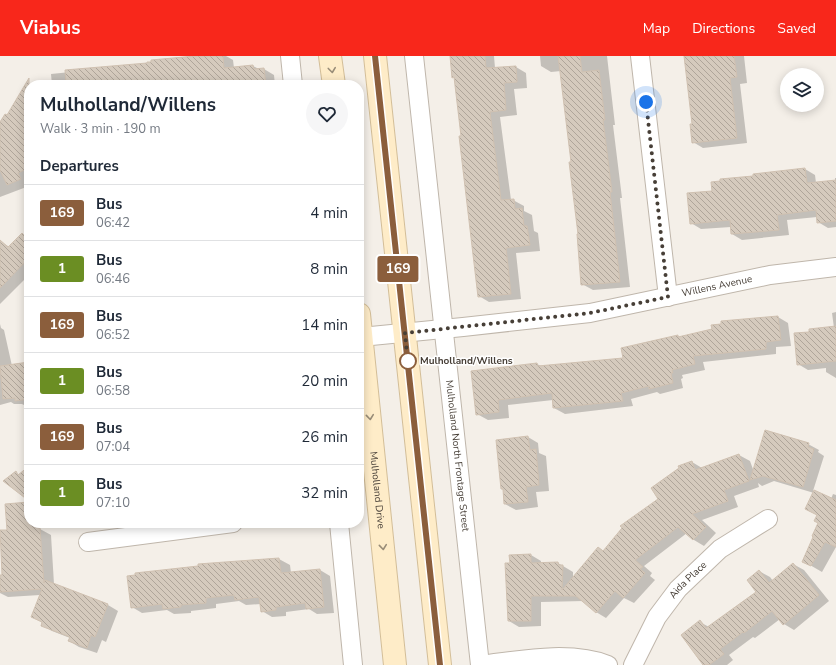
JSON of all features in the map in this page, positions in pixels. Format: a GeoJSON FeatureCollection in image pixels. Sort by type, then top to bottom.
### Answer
{"type":"FeatureCollection","features":[{"type":"Feature","properties":{"kind":"main road"},"geometry":{"type":"LineString","coordinates":[[330,56],[333,80]]}},
{"type":"Feature","properties":{"kind":"main road"},"geometry":{"type":"LineString","coordinates":[[375,56],[440,665]]}},
{"type":"Feature","properties":{"kind":"main road","name":"Mulholland Drive"},"geometry":{"type":"LineString","coordinates":[[364,366],[395,665]]}},
{"type":"Feature","properties":{"kind":"street"},"geometry":{"type":"LineString","coordinates":[[290,56],[292,80]]}},
{"type":"Feature","properties":{"kind":"street","name":"Mulholland North Frontage Street"},"geometry":{"type":"LineString","coordinates":[[414,56],[480,665]]}},
{"type":"Feature","properties":{"kind":"street"},"geometry":{"type":"LineString","coordinates":[[640,56],[668,297]]}},
{"type":"Feature","properties":{"kind":"street","name":"Willens Avenue"},"geometry":{"type":"LineString","coordinates":[[364,337],[590,313],[770,275],[836,267]]}},
{"type":"Feature","properties":{"kind":"street","name":"Aida Place"},"geometry":{"type":"LineString","coordinates":[[633,665],[657,617],[678,589],[720,549],[768,519]]}},
{"type":"Feature","properties":{"kind":"street"},"geometry":{"type":"LineString","coordinates":[[88,542],[196,528]]}},
{"type":"Feature","properties":{"kind":"street"},"geometry":{"type":"LineString","coordinates":[[339,528],[353,665]]}},
{"type":"Feature","properties":{"kind":"street"},"geometry":{"type":"LineString","coordinates":[[480,665],[533,658],[563,657],[598,661],[608,665]]}},
{"type":"Feature","properties":{"kind":"building"},"geometry":{"type":"Polygon","coordinates":[[[195,56],[223,56],[224,68],[253,65],[254,69],[264,68],[265,80],[66,80],[65,70],[147,63],[151,62],[151,60],[195,56]]]}},
{"type":"Feature","properties":{"kind":"building"},"geometry":{"type":"Polygon","coordinates":[[[450,56],[485,56],[486,68],[516,66],[517,82],[504,83],[506,110],[490,112],[501,200],[514,199],[515,209],[522,208],[524,226],[527,226],[530,245],[506,248],[511,294],[478,297],[459,136],[461,136],[450,56]]]}},
{"type":"Feature","properties":{"kind":"building"},"geometry":{"type":"Polygon","coordinates":[[[558,56],[580,56],[582,72],[599,70],[620,282],[581,285],[578,234],[569,162],[571,162],[558,56]]]}},
{"type":"Feature","properties":{"kind":"building"},"geometry":{"type":"Polygon","coordinates":[[[684,56],[734,56],[737,77],[730,78],[737,138],[692,143],[690,124],[692,124],[684,56]]]}},
{"type":"Feature","properties":{"kind":"building"},"geometry":{"type":"Polygon","coordinates":[[[24,86],[24,170],[18,173],[21,179],[7,185],[0,170],[0,122],[5,114],[7,115],[24,86]]]}},
{"type":"Feature","properties":{"kind":"building"},"geometry":{"type":"Polygon","coordinates":[[[805,168],[807,183],[836,180],[836,221],[817,223],[816,210],[777,215],[779,230],[731,234],[730,220],[690,224],[687,193],[712,191],[711,182],[720,181],[720,179],[753,176],[753,174],[805,168]]]}},
{"type":"Feature","properties":{"kind":"building"},"geometry":{"type":"Polygon","coordinates":[[[22,233],[24,235],[24,263],[0,288],[0,240],[8,247],[22,233]]]}},
{"type":"Feature","properties":{"kind":"building"},"geometry":{"type":"Polygon","coordinates":[[[778,316],[781,340],[766,342],[766,349],[693,356],[695,364],[672,370],[673,373],[671,373],[673,383],[649,389],[649,386],[621,393],[623,401],[553,408],[552,393],[498,400],[499,412],[476,415],[471,371],[537,363],[538,366],[623,358],[621,348],[712,329],[711,325],[721,324],[721,321],[778,316]]]}},
{"type":"Feature","properties":{"kind":"building"},"geometry":{"type":"Polygon","coordinates":[[[836,326],[836,361],[797,365],[794,333],[809,332],[809,329],[836,326]]]}},
{"type":"Feature","properties":{"kind":"building"},"geometry":{"type":"Polygon","coordinates":[[[24,363],[24,400],[15,401],[15,398],[3,399],[0,366],[24,363]]]}},
{"type":"Feature","properties":{"kind":"building"},"geometry":{"type":"Polygon","coordinates":[[[765,430],[809,443],[808,447],[814,449],[803,487],[763,476],[750,480],[765,430]]]}},
{"type":"Feature","properties":{"kind":"building"},"geometry":{"type":"Polygon","coordinates":[[[528,436],[530,450],[536,449],[539,485],[526,487],[528,502],[504,504],[496,440],[528,436]]]}},
{"type":"Feature","properties":{"kind":"building"},"geometry":{"type":"Polygon","coordinates":[[[739,454],[749,481],[724,490],[728,501],[692,514],[706,527],[693,540],[678,527],[635,560],[643,567],[640,569],[645,573],[623,598],[615,591],[596,613],[576,596],[531,596],[531,621],[508,621],[505,563],[510,563],[509,555],[531,554],[531,563],[558,562],[559,565],[563,565],[562,590],[598,547],[603,551],[622,528],[620,526],[658,499],[651,488],[679,468],[678,466],[692,461],[695,470],[739,454]]]}},
{"type":"Feature","properties":{"kind":"building"},"geometry":{"type":"Polygon","coordinates":[[[24,470],[24,497],[3,481],[16,471],[18,475],[24,470]]]}},
{"type":"Feature","properties":{"kind":"building"},"geometry":{"type":"Polygon","coordinates":[[[814,490],[836,500],[836,547],[825,542],[811,566],[802,562],[818,523],[814,521],[817,515],[805,509],[814,490]]]}},
{"type":"Feature","properties":{"kind":"building"},"geometry":{"type":"Polygon","coordinates":[[[24,502],[24,528],[40,528],[44,583],[45,580],[108,604],[95,637],[91,635],[87,648],[68,641],[70,637],[41,626],[42,622],[31,617],[42,589],[0,592],[0,575],[2,575],[0,530],[7,530],[5,504],[24,502]]]}},
{"type":"Feature","properties":{"kind":"building"},"geometry":{"type":"Polygon","coordinates":[[[279,558],[281,573],[320,569],[324,607],[306,609],[305,603],[276,607],[276,610],[261,612],[259,597],[235,600],[234,595],[206,598],[206,603],[181,605],[181,607],[163,609],[162,604],[131,608],[127,576],[135,575],[135,573],[198,566],[198,564],[279,558]]]}},
{"type":"Feature","properties":{"kind":"building"},"geometry":{"type":"Polygon","coordinates":[[[793,563],[819,595],[783,625],[772,611],[744,633],[743,632],[720,649],[724,654],[709,665],[703,665],[681,635],[700,620],[706,628],[756,592],[747,580],[759,570],[769,583],[793,563]]]}},
{"type":"Feature","properties":{"kind":"bus line","name":"169"},"geometry":{"type":"LineString","coordinates":[[375,56],[440,665]]}},
{"type":"Feature","properties":{"kind":"place","name":"Mulholland/Willens"},"geometry":{"type":"Point","coordinates":[408,361]}},
{"type":"Feature","properties":{"kind":"route"},"geometry":{"type":"LineString","coordinates":[[408,361],[408,365],[405,333],[463,328],[590,313],[668,297],[646,102]]}}]}
